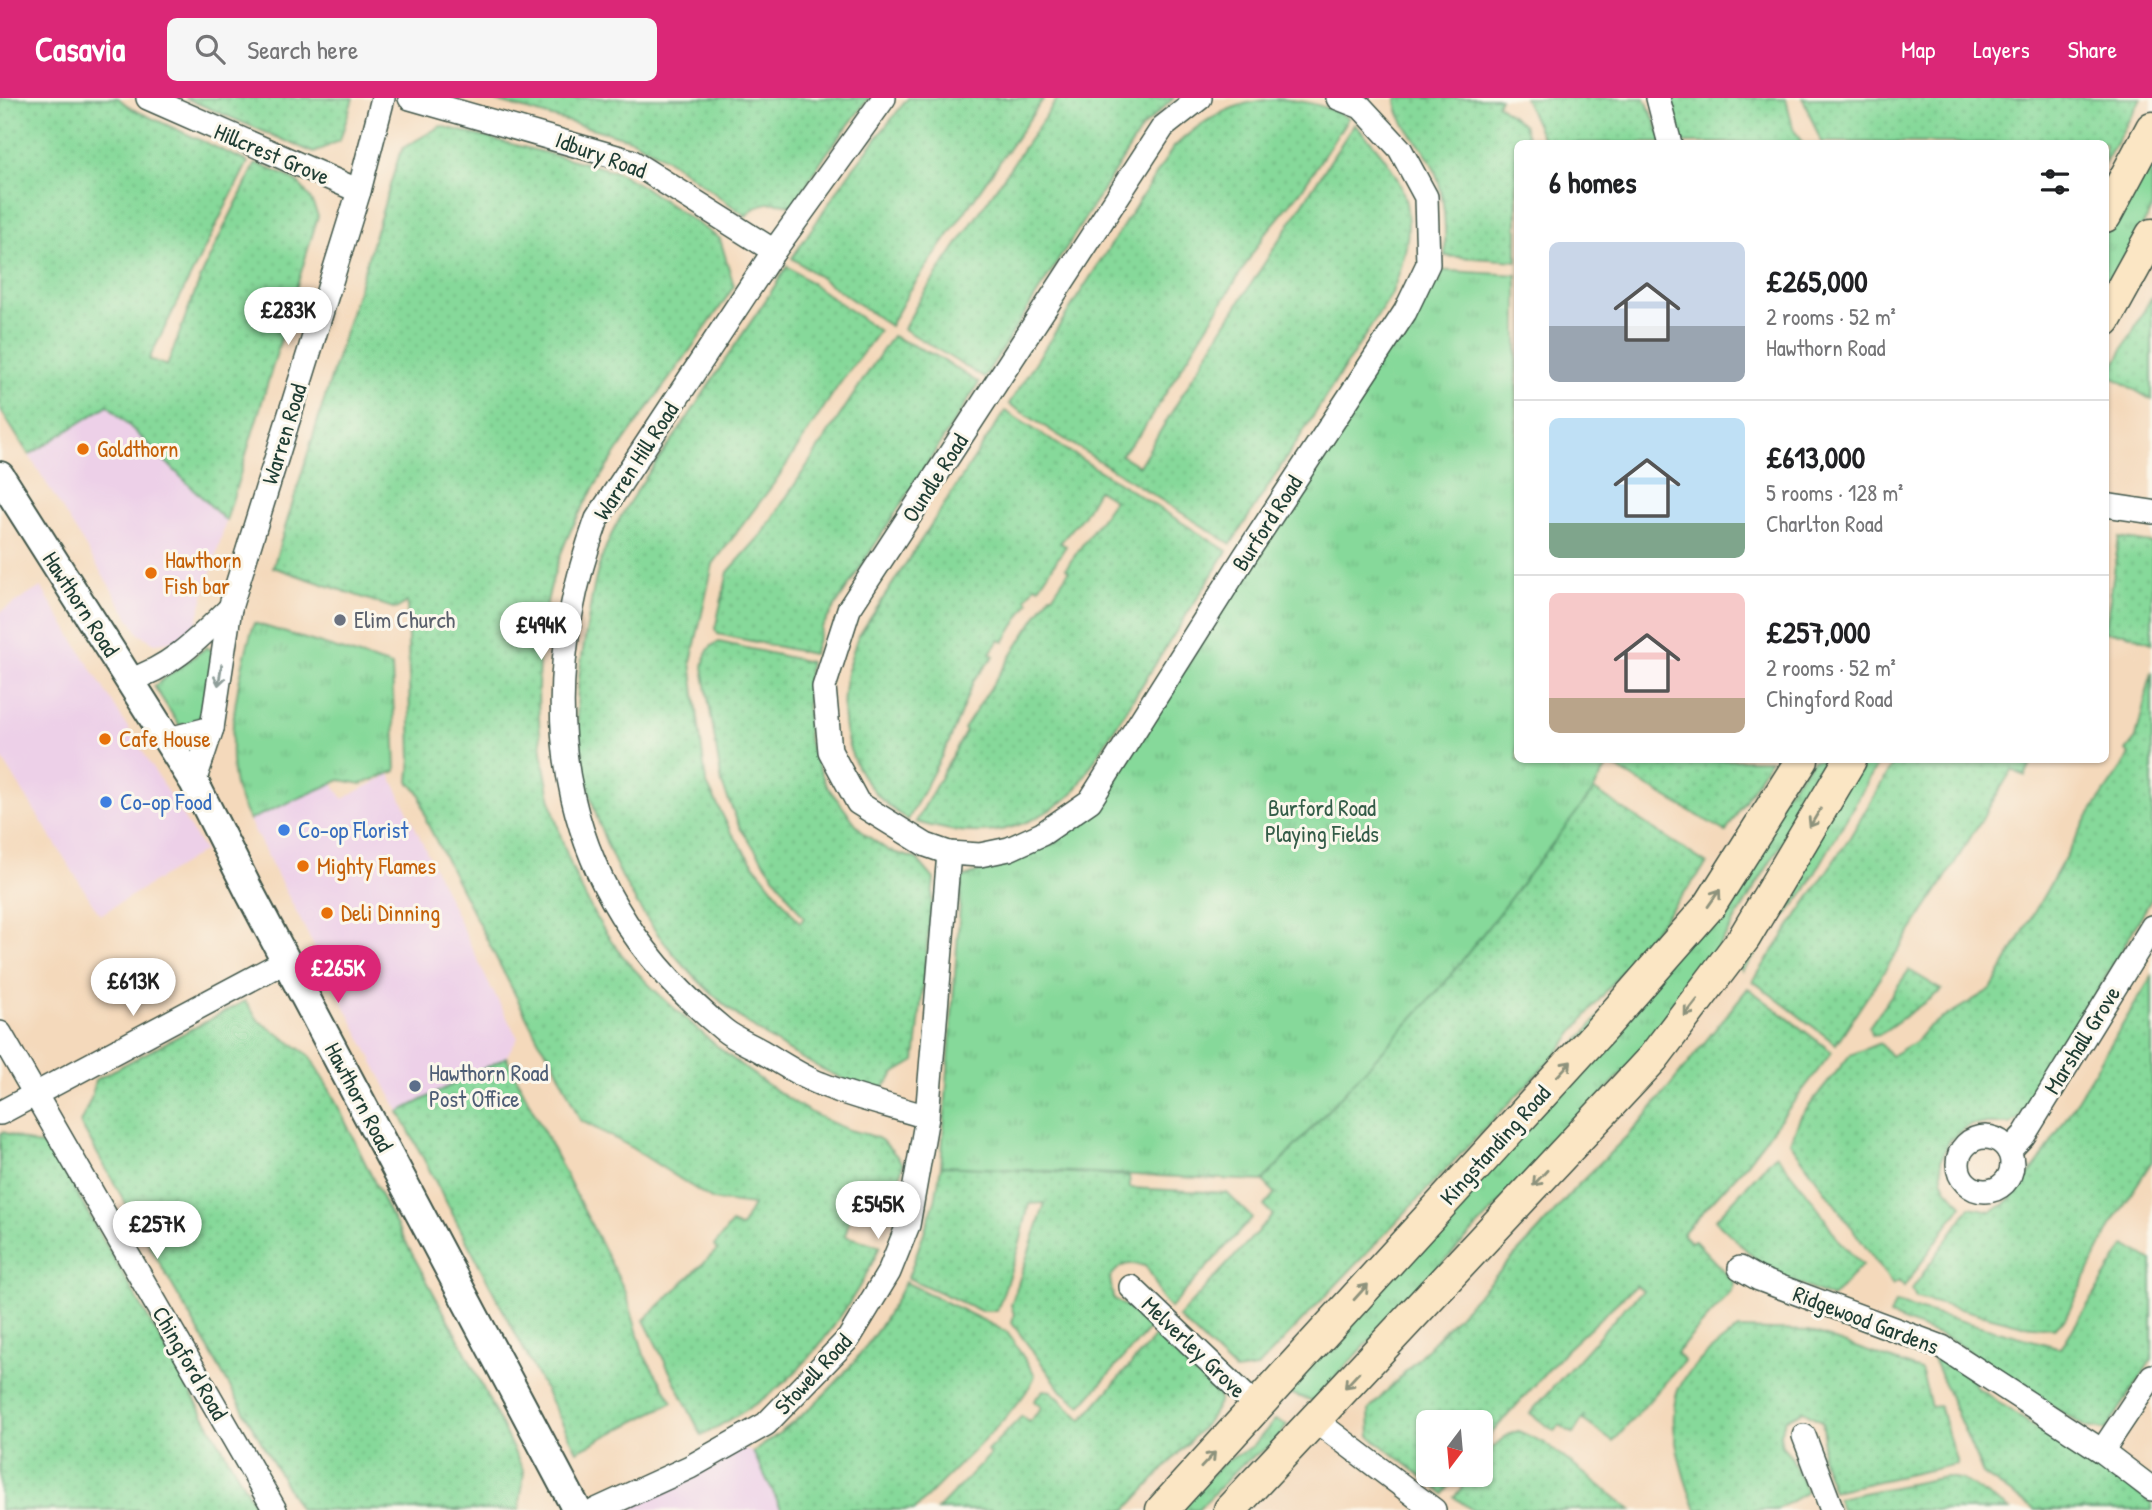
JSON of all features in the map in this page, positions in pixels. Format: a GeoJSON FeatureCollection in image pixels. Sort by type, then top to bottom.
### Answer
{"type":"FeatureCollection","features":[{"type":"Feature","properties":{"kind":"main road"},"geometry":{"type":"LineString","coordinates":[[2109,209],[2152,128]]}},
{"type":"Feature","properties":{"kind":"main road"},"geometry":{"type":"LineString","coordinates":[[2109,313],[2152,235]]}},
{"type":"Feature","properties":{"kind":"main road","name":"Kingstanding Road"},"geometry":{"type":"LineString","coordinates":[[1161,1510],[1257,1408],[1710,905],[1800,763]]}},
{"type":"Feature","properties":{"kind":"main road"},"geometry":{"type":"LineString","coordinates":[[1230,1510],[1653,1058],[1744,938],[1848,763]]}},
{"type":"Feature","properties":{"kind":"street","name":"Hillcrest Grove"},"geometry":{"type":"LineString","coordinates":[[148,98],[359,191]]}},
{"type":"Feature","properties":{"kind":"street","name":"Warren Road"},"geometry":{"type":"LineString","coordinates":[[194,782],[212,728],[230,608],[359,191],[383,98]]}},
{"type":"Feature","properties":{"kind":"street","name":"Idbury Road"},"geometry":{"type":"LineString","coordinates":[[410,98],[631,162],[774,251]]}},
{"type":"Feature","properties":{"kind":"street","name":"Warren Hill Road"},"geometry":{"type":"LineString","coordinates":[[884,98],[774,251],[597,519],[583,558],[563,657],[562,748],[573,805],[606,892],[659,967],[725,1031],[819,1084],[927,1117]]}},
{"type":"Feature","properties":{"kind":"street","name":"Oundle Road"},"geometry":{"type":"LineString","coordinates":[[949,853],[905,834],[858,803],[830,751],[824,687],[849,609],[1163,127],[1200,98]]}},
{"type":"Feature","properties":{"kind":"street"},"geometry":{"type":"LineString","coordinates":[[1338,98],[1364,102]]}},
{"type":"Feature","properties":{"kind":"street"},"geometry":{"type":"LineString","coordinates":[[1658,98],[1669,140]]}},
{"type":"Feature","properties":{"kind":"street","name":"Burford Road"},"geometry":{"type":"LineString","coordinates":[[949,853],[980,855],[1009,849],[1042,834],[1090,802],[1245,556],[1405,312],[1428,264],[1426,197],[1399,149],[1364,102]]}},
{"type":"Feature","properties":{"kind":"street","name":"Hawthorn Road"},"geometry":{"type":"LineString","coordinates":[[0,476],[194,782],[577,1510]]}},
{"type":"Feature","properties":{"kind":"street"},"geometry":{"type":"LineString","coordinates":[[2109,506],[2152,512]]}},
{"type":"Feature","properties":{"kind":"street","name":"Warren Road"},"geometry":{"type":"LineString","coordinates":[[130,680],[151,674],[188,648],[230,608]]}},
{"type":"Feature","properties":{"kind":"street"},"geometry":{"type":"LineString","coordinates":[[169,739],[212,728]]}},
{"type":"Feature","properties":{"kind":"street","name":"Stowell Road"},"geometry":{"type":"LineString","coordinates":[[596,1510],[690,1467],[766,1424],[849,1338],[889,1272],[908,1225],[927,1117],[949,853]]}},
{"type":"Feature","properties":{"kind":"street","name":"Marshall Grove"},"geometry":{"type":"LineString","coordinates":[[2009,1151],[2024,1135],[2152,927]]}},
{"type":"Feature","properties":{"kind":"street"},"geometry":{"type":"LineString","coordinates":[[0,1114],[287,960]]}},
{"type":"Feature","properties":{"kind":"street","name":"Chingford Road"},"geometry":{"type":"LineString","coordinates":[[0,1033],[275,1510]]}},
{"type":"Feature","properties":{"kind":"street","name":"Ridgewood Gardens"},"geometry":{"type":"LineString","coordinates":[[1740,1268],[1759,1279],[1941,1347],[2102,1451],[2152,1489]]}},
{"type":"Feature","properties":{"kind":"street","name":"Melverley Grove"},"geometry":{"type":"LineString","coordinates":[[1131,1287],[1257,1408]]}},
{"type":"Feature","properties":{"kind":"street"},"geometry":{"type":"LineString","coordinates":[[2102,1451],[2152,1376]]}},
{"type":"Feature","properties":{"kind":"street"},"geometry":{"type":"LineString","coordinates":[[1315,1420],[1434,1510]]}},
{"type":"Feature","properties":{"kind":"street"},"geometry":{"type":"LineString","coordinates":[[1804,1436],[1832,1510]]}},
{"type":"Feature","properties":{"kind":"shaded area"},"geometry":{"type":"Polygon","coordinates":[[[107,405],[226,521],[194,630],[179,640],[155,643],[139,634],[29,455],[107,405]]]}},
{"type":"Feature","properties":{"kind":"shaded area"},"geometry":{"type":"Polygon","coordinates":[[[41,587],[204,851],[100,915],[0,755],[0,612],[41,587]]]}},
{"type":"Feature","properties":{"kind":"shaded area"},"geometry":{"type":"Polygon","coordinates":[[[390,774],[488,982],[518,1038],[506,1057],[399,1112],[249,820],[331,780],[343,799],[390,774]]]}},
{"type":"Feature","properties":{"kind":"shaded area"},"geometry":{"type":"Polygon","coordinates":[[[738,1448],[753,1452],[782,1510],[632,1510],[635,1505],[738,1448]]]}},
{"type":"Feature","properties":{"kind":"green space"},"geometry":{"type":"Polygon","coordinates":[[[0,98],[118,98],[132,109],[248,162],[149,359],[167,366],[208,261],[256,163],[295,181],[313,203],[318,216],[226,521],[108,405],[29,455],[0,409],[0,98]]]}},
{"type":"Feature","properties":{"kind":"green space"},"geometry":{"type":"Polygon","coordinates":[[[185,98],[353,98],[340,140],[314,153],[185,98]]]}},
{"type":"Feature","properties":{"kind":"green space"},"geometry":{"type":"Polygon","coordinates":[[[485,98],[869,98],[821,161],[794,206],[781,203],[762,204],[746,216],[670,161],[633,140],[485,98]]]}},
{"type":"Feature","properties":{"kind":"green space"},"geometry":{"type":"Polygon","coordinates":[[[908,98],[1044,98],[909,292],[890,326],[792,258],[848,175],[908,98]]]}},
{"type":"Feature","properties":{"kind":"green space"},"geometry":{"type":"Polygon","coordinates":[[[1058,98],[1174,98],[1142,128],[984,378],[904,329],[920,299],[1058,98]]]}},
{"type":"Feature","properties":{"kind":"green space"},"geometry":{"type":"Polygon","coordinates":[[[1396,98],[1500,98],[1497,104],[1524,125],[1529,140],[1514,140],[1514,261],[1445,256],[1444,209],[1440,185],[1432,164],[1400,116],[1396,98]]]}},
{"type":"Feature","properties":{"kind":"green space"},"geometry":{"type":"Polygon","coordinates":[[[1524,98],[1645,98],[1663,140],[1544,140],[1524,98]]]}},
{"type":"Feature","properties":{"kind":"green space"},"geometry":{"type":"Polygon","coordinates":[[[1671,98],[1786,98],[1793,128],[1800,140],[1681,140],[1671,98]]]}},
{"type":"Feature","properties":{"kind":"green space"},"geometry":{"type":"Polygon","coordinates":[[[1803,98],[2141,98],[2109,156],[2109,140],[1820,140],[1803,98]]]}},
{"type":"Feature","properties":{"kind":"green space"},"geometry":{"type":"Polygon","coordinates":[[[1274,99],[1312,104],[1348,118],[1300,192],[1264,235],[1141,433],[1121,455],[1139,466],[1224,326],[1354,124],[1374,144],[1400,183],[1408,223],[1406,245],[1391,295],[1231,544],[1009,404],[1173,148],[1219,114],[1245,104],[1274,99]]]}},
{"type":"Feature","properties":{"kind":"green space"},"geometry":{"type":"Polygon","coordinates":[[[441,126],[619,173],[720,239],[734,286],[594,487],[577,518],[557,566],[544,617],[538,672],[540,727],[547,782],[560,835],[580,885],[604,930],[640,975],[711,1041],[765,1083],[818,1116],[849,1130],[878,1138],[903,1164],[890,1220],[853,1207],[845,1236],[880,1246],[860,1285],[834,1326],[787,1380],[754,1405],[702,1436],[644,1320],[717,1250],[714,1246],[731,1224],[741,1228],[753,1205],[713,1200],[624,1143],[580,1120],[554,1062],[539,1041],[427,823],[420,794],[409,782],[411,759],[407,602],[396,609],[273,567],[399,156],[403,148],[441,126]]]}},
{"type":"Feature","properties":{"kind":"green space"},"geometry":{"type":"Polygon","coordinates":[[[2152,152],[2152,209],[2109,285],[2109,228],[2152,152]]]}},
{"type":"Feature","properties":{"kind":"green space"},"geometry":{"type":"Polygon","coordinates":[[[787,266],[879,331],[838,386],[775,482],[713,564],[691,662],[706,782],[730,830],[800,923],[804,918],[740,828],[722,784],[703,667],[709,649],[719,642],[810,662],[807,680],[808,740],[826,785],[863,833],[889,851],[917,859],[934,879],[915,1061],[895,1073],[883,1088],[864,1088],[807,1061],[755,1028],[708,990],[667,946],[633,897],[607,844],[588,785],[578,722],[579,677],[590,605],[598,569],[616,525],[787,266]]]}},
{"type":"Feature","properties":{"kind":"green space","name":"Burford Road Playing Fields"},"geometry":{"type":"Polygon","coordinates":[[[1433,270],[1514,275],[1514,763],[1609,763],[1587,801],[1436,995],[1263,1181],[941,1166],[962,878],[1053,844],[1099,807],[1433,270]]]}},
{"type":"Feature","properties":{"kind":"green space"},"geometry":{"type":"Polygon","coordinates":[[[2152,296],[2152,400],[2109,375],[2152,296]]]}},
{"type":"Feature","properties":{"kind":"green space"},"geometry":{"type":"Polygon","coordinates":[[[892,336],[936,356],[979,383],[822,627],[813,654],[718,634],[715,629],[728,572],[763,533],[892,336]]]}},
{"type":"Feature","properties":{"kind":"green space"},"geometry":{"type":"Polygon","coordinates":[[[1005,411],[1227,551],[1073,794],[1054,808],[1017,826],[999,831],[960,831],[916,822],[966,731],[964,729],[1050,595],[1053,595],[1069,571],[1066,568],[1114,500],[1098,490],[1083,516],[1060,543],[1066,546],[1039,587],[1036,585],[1026,599],[1029,602],[1004,642],[999,640],[990,653],[994,656],[974,680],[949,742],[908,820],[885,803],[855,762],[847,739],[844,690],[858,637],[1005,411]]]}},
{"type":"Feature","properties":{"kind":"green space"},"geometry":{"type":"Polygon","coordinates":[[[2119,538],[2152,543],[2152,643],[2125,633],[2109,632],[2109,605],[2119,538]]]}},
{"type":"Feature","properties":{"kind":"green space"},"geometry":{"type":"Polygon","coordinates":[[[254,623],[392,666],[396,771],[362,784],[340,780],[249,820],[236,789],[232,746],[239,682],[254,623]]]}},
{"type":"Feature","properties":{"kind":"green space"},"geometry":{"type":"Polygon","coordinates":[[[207,647],[213,652],[203,712],[196,722],[179,725],[154,686],[207,647]]]}},
{"type":"Feature","properties":{"kind":"green space"},"geometry":{"type":"Polygon","coordinates":[[[2152,671],[2152,898],[2046,1079],[2018,1119],[2010,1124],[1971,1124],[1949,1141],[1941,1160],[1942,1178],[1946,1188],[1962,1205],[1904,1287],[1899,1281],[1893,1285],[1790,1142],[1801,1116],[1850,1055],[1880,1043],[1891,1056],[1916,1041],[1928,1027],[1991,989],[2089,815],[2130,755],[2126,751],[2136,738],[2152,671]]]}},
{"type":"Feature","properties":{"kind":"green space"},"geometry":{"type":"Polygon","coordinates":[[[1617,763],[1768,763],[1726,832],[1614,767],[1617,763]]]}},
{"type":"Feature","properties":{"kind":"green space"},"geometry":{"type":"Polygon","coordinates":[[[1810,763],[1830,763],[1714,955],[1641,1053],[1313,1401],[1291,1394],[1291,1386],[1810,763]]]}},
{"type":"Feature","properties":{"kind":"green space"},"geometry":{"type":"Polygon","coordinates":[[[1856,763],[1878,763],[1805,891],[1742,971],[1737,966],[1856,763]]]}},
{"type":"Feature","properties":{"kind":"green space"},"geometry":{"type":"Polygon","coordinates":[[[1893,763],[2032,763],[2025,776],[2012,770],[1938,890],[1836,1044],[1753,981],[1850,837],[1893,763]]]}},
{"type":"Feature","properties":{"kind":"green space"},"geometry":{"type":"Polygon","coordinates":[[[1594,790],[1707,864],[1557,1053],[1257,1368],[1235,1371],[1178,1317],[1273,1215],[1264,1206],[1275,1193],[1263,1181],[1443,985],[1594,790]]]}},
{"type":"Feature","properties":{"kind":"green space"},"geometry":{"type":"Polygon","coordinates":[[[1909,970],[1942,990],[1880,1034],[1872,1035],[1869,1027],[1909,970]]]}},
{"type":"Feature","properties":{"kind":"green space"},"geometry":{"type":"Polygon","coordinates":[[[2152,976],[2152,1161],[2112,1224],[2065,1319],[2054,1328],[2023,1325],[1916,1298],[1912,1289],[1970,1207],[1991,1211],[2004,1205],[2043,1156],[2152,976]]]}},
{"type":"Feature","properties":{"kind":"green space"},"geometry":{"type":"Polygon","coordinates":[[[1748,988],[1832,1052],[1743,1168],[1682,1234],[1690,1242],[1694,1240],[1735,1283],[1731,1292],[1676,1353],[1684,1361],[1613,1442],[1583,1420],[1585,1415],[1573,1434],[1560,1425],[1554,1431],[1530,1413],[1626,1306],[1643,1291],[1636,1285],[1567,1349],[1493,1432],[1493,1410],[1416,1410],[1416,1472],[1370,1436],[1369,1410],[1540,1229],[1574,1189],[1641,1122],[1748,988]]]}},
{"type":"Feature","properties":{"kind":"green space"},"geometry":{"type":"Polygon","coordinates":[[[245,1001],[259,1021],[309,1055],[332,1094],[386,1206],[463,1347],[524,1472],[519,1510],[300,1510],[80,1123],[91,1099],[95,1080],[245,1001]]]}},
{"type":"Feature","properties":{"kind":"green space"},"geometry":{"type":"Polygon","coordinates":[[[506,1057],[626,1293],[644,1355],[673,1402],[577,1451],[399,1112],[506,1057]]]}},
{"type":"Feature","properties":{"kind":"green space"},"geometry":{"type":"Polygon","coordinates":[[[3,1132],[34,1144],[49,1145],[258,1510],[0,1510],[0,1134],[3,1132]]]}},
{"type":"Feature","properties":{"kind":"green space"},"geometry":{"type":"Polygon","coordinates":[[[1776,1154],[1814,1202],[1839,1241],[1862,1265],[1832,1298],[1768,1271],[1715,1220],[1776,1154]]]}},
{"type":"Feature","properties":{"kind":"green space"},"geometry":{"type":"Polygon","coordinates":[[[941,1166],[1129,1176],[1130,1188],[1227,1193],[1252,1218],[1170,1308],[1161,1297],[1145,1266],[1134,1264],[1117,1269],[1110,1278],[1113,1298],[1156,1321],[1081,1406],[1062,1391],[1012,1323],[1014,1314],[1011,1305],[1045,1203],[1029,1204],[1020,1243],[997,1311],[981,1311],[908,1278],[935,1201],[941,1166]]]}},
{"type":"Feature","properties":{"kind":"green space"},"geometry":{"type":"Polygon","coordinates":[[[2125,1245],[2152,1261],[2152,1359],[2106,1430],[2085,1427],[1951,1340],[1890,1316],[1895,1303],[2061,1348],[2125,1245]]]}},
{"type":"Feature","properties":{"kind":"green space"},"geometry":{"type":"Polygon","coordinates":[[[905,1282],[1007,1332],[1035,1375],[1028,1388],[1000,1423],[915,1510],[782,1510],[753,1452],[799,1417],[841,1377],[876,1332],[905,1282]]]}},
{"type":"Feature","properties":{"kind":"green space"},"geometry":{"type":"Polygon","coordinates":[[[1163,1328],[1219,1380],[1219,1403],[1209,1420],[1126,1510],[937,1510],[990,1455],[987,1451],[1022,1416],[1029,1422],[1042,1408],[1034,1401],[1043,1390],[1051,1391],[1082,1420],[1163,1328]]]}},
{"type":"Feature","properties":{"kind":"green space"},"geometry":{"type":"Polygon","coordinates":[[[1738,1329],[1809,1331],[1921,1370],[1931,1407],[1940,1406],[1957,1464],[1833,1491],[1821,1457],[1824,1433],[1822,1422],[1803,1411],[1786,1419],[1780,1433],[1782,1446],[1791,1456],[1807,1492],[1776,1510],[1696,1510],[1677,1446],[1674,1428],[1676,1395],[1694,1367],[1738,1329]]]}},
{"type":"Feature","properties":{"kind":"green space"},"geometry":{"type":"Polygon","coordinates":[[[1932,1356],[1973,1379],[1976,1387],[2076,1455],[2128,1485],[2152,1504],[2152,1510],[2035,1510],[1983,1474],[1932,1356]]]}},
{"type":"Feature","properties":{"kind":"green space"},"geometry":{"type":"Polygon","coordinates":[[[1275,1420],[1287,1425],[1276,1442],[1241,1465],[1198,1510],[1175,1510],[1223,1463],[1253,1446],[1275,1420]]]}},
{"type":"Feature","properties":{"kind":"green space"},"geometry":{"type":"Polygon","coordinates":[[[1518,1431],[1545,1443],[1631,1510],[1472,1510],[1454,1497],[1461,1488],[1493,1488],[1493,1448],[1518,1431]]]}},
{"type":"Feature","properties":{"kind":"green space"},"geometry":{"type":"Polygon","coordinates":[[[1945,1477],[1961,1479],[2010,1510],[1841,1510],[1837,1498],[1945,1477]]]}},
{"type":"Feature","properties":{"kind":"green space"},"geometry":{"type":"Polygon","coordinates":[[[1436,1488],[1448,1488],[1444,1494],[1436,1488]]]}},
{"type":"Feature","properties":{"kind":"place","name":"Goldthorn"},"geometry":{"type":"Point","coordinates":[83,449]}},
{"type":"Feature","properties":{"kind":"place","name":"Hawthorn Fish bar"},"geometry":{"type":"Point","coordinates":[151,573]}},
{"type":"Feature","properties":{"kind":"place","name":"Elim Church"},"geometry":{"type":"Point","coordinates":[340,620]}},
{"type":"Feature","properties":{"kind":"place","name":"Cafe House"},"geometry":{"type":"Point","coordinates":[105,739]}},
{"type":"Feature","properties":{"kind":"place","name":"Co-op Food"},"geometry":{"type":"Point","coordinates":[106,802]}},
{"type":"Feature","properties":{"kind":"place","name":"Co-op Florist"},"geometry":{"type":"Point","coordinates":[284,830]}},
{"type":"Feature","properties":{"kind":"place","name":"Mighty Flames"},"geometry":{"type":"Point","coordinates":[303,866]}},
{"type":"Feature","properties":{"kind":"place","name":"Deli Dinning"},"geometry":{"type":"Point","coordinates":[327,913]}},
{"type":"Feature","properties":{"kind":"place","name":"Hawthorn Road Post Office"},"geometry":{"type":"Point","coordinates":[415,1086]}}]}
